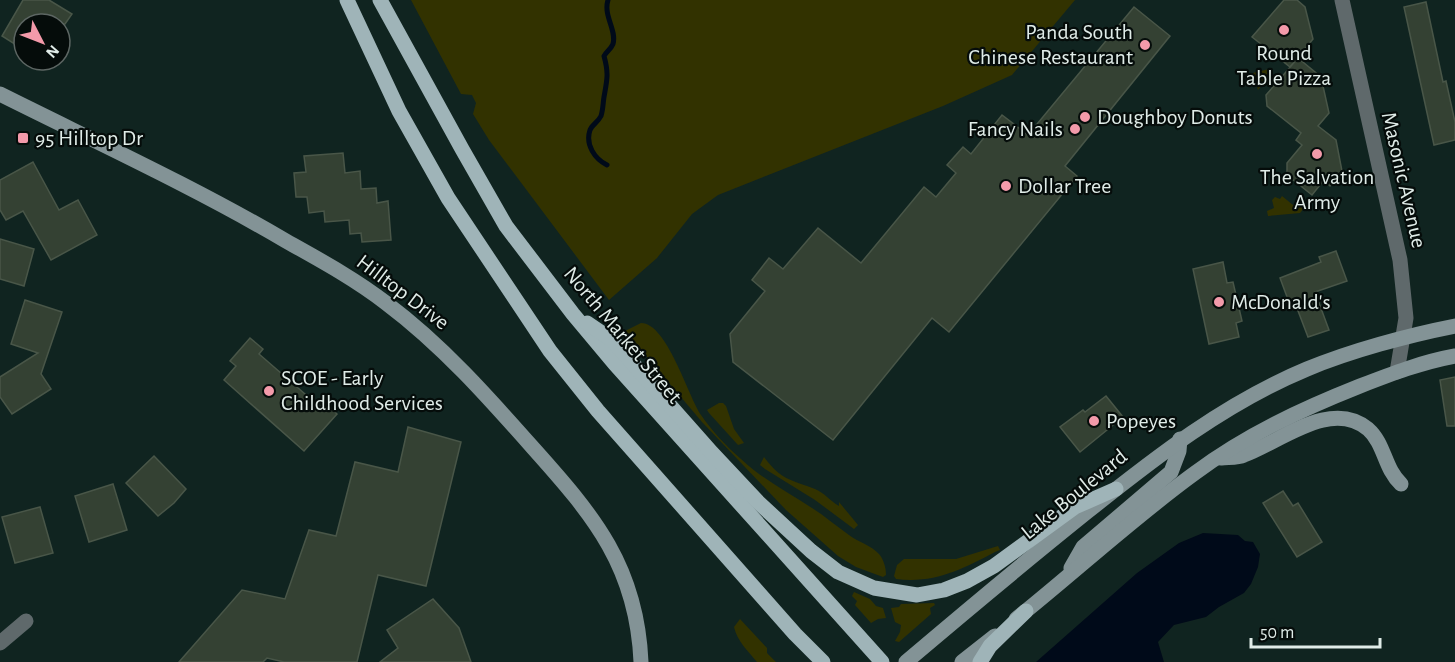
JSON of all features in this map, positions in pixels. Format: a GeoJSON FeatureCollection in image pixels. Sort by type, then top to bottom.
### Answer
{"type":"FeatureCollection","features":[{"type":"Feature","properties":{"kind":"main road"},"geometry":{"type":"LineString","coordinates":[[347,0],[399,111],[448,198],[550,351],[598,411],[787,626],[823,662]]}},
{"type":"Feature","properties":{"kind":"main road","name":"North Market Street"},"geometry":{"type":"LineString","coordinates":[[380,0],[507,226],[573,314],[614,363],[882,662]]}},
{"type":"Feature","properties":{"kind":"main road","name":"Hilltop Drive"},"geometry":{"type":"LineString","coordinates":[[0,94],[238,212],[350,278],[384,301],[421,331],[454,361],[572,492],[610,544],[627,584],[639,638],[641,662]]}},
{"type":"Feature","properties":{"kind":"main road"},"geometry":{"type":"LineString","coordinates":[[573,314],[612,340],[758,502],[811,551],[838,572],[874,588],[917,595],[944,590],[967,581],[994,566],[1075,507],[1116,489]]}},
{"type":"Feature","properties":{"kind":"main road","name":"Lake Boulevard"},"geometry":{"type":"LineString","coordinates":[[906,662],[1180,439],[1249,397],[1306,369],[1402,339],[1455,326]]}},
{"type":"Feature","properties":{"kind":"main road"},"geometry":{"type":"LineString","coordinates":[[962,662],[1197,471],[1296,412],[1397,372],[1455,356]]}},
{"type":"Feature","properties":{"kind":"main road"},"geometry":{"type":"LineString","coordinates":[[1218,458],[1242,456],[1324,420],[1349,418],[1363,426],[1376,439],[1389,470],[1401,484]]}},
{"type":"Feature","properties":{"kind":"main road"},"geometry":{"type":"LineString","coordinates":[[1066,576],[1083,547],[1171,472],[1179,451],[1180,439]]}},
{"type":"Feature","properties":{"kind":"main road"},"geometry":{"type":"LineString","coordinates":[[980,662],[990,646],[1026,611]]}},
{"type":"Feature","properties":{"kind":"street","name":"Masonic Avenue"},"geometry":{"type":"LineString","coordinates":[[1342,0],[1400,260],[1406,318],[1397,372]]}},
{"type":"Feature","properties":{"kind":"street"},"geometry":{"type":"LineString","coordinates":[[0,643],[26,621]]}},
{"type":"Feature","properties":{"kind":"shaded area"},"geometry":{"type":"Polygon","coordinates":[[[411,0],[1075,0],[1012,75],[943,106],[718,195],[692,214],[657,258],[609,300],[489,140],[473,114],[476,103],[472,95],[461,94],[411,0]]]}},
{"type":"Feature","properties":{"kind":"shaded area"},"geometry":{"type":"Polygon","coordinates":[[[1269,69],[1273,72],[1258,90],[1253,73],[1269,69]]]}},
{"type":"Feature","properties":{"kind":"shaded area"},"geometry":{"type":"Polygon","coordinates":[[[1282,196],[1293,205],[1296,202],[1304,208],[1300,213],[1268,216],[1267,211],[1274,208],[1272,200],[1275,197],[1280,199],[1282,196]]]}},
{"type":"Feature","properties":{"kind":"shaded area"},"geometry":{"type":"Polygon","coordinates":[[[641,323],[651,326],[660,335],[676,362],[701,415],[725,444],[758,473],[876,551],[881,556],[886,575],[883,577],[856,567],[838,556],[786,510],[702,422],[625,331],[641,323]]]}},
{"type":"Feature","properties":{"kind":"shaded area"},"geometry":{"type":"Polygon","coordinates":[[[719,403],[726,406],[734,429],[744,443],[738,445],[707,410],[719,403]]]}},
{"type":"Feature","properties":{"kind":"shaded area"},"geometry":{"type":"Polygon","coordinates":[[[764,457],[781,475],[819,491],[839,506],[839,502],[858,525],[854,529],[815,500],[765,469],[760,465],[764,457]]]}},
{"type":"Feature","properties":{"kind":"shaded area"},"geometry":{"type":"Polygon","coordinates":[[[998,546],[1000,550],[948,574],[910,580],[896,579],[894,576],[897,565],[904,559],[956,559],[998,546]]]}},
{"type":"Feature","properties":{"kind":"shaded area"},"geometry":{"type":"Polygon","coordinates":[[[854,592],[883,608],[886,618],[871,623],[855,605],[857,601],[852,596],[854,592]]]}},
{"type":"Feature","properties":{"kind":"shaded area"},"geometry":{"type":"Polygon","coordinates":[[[934,603],[935,605],[930,608],[931,614],[899,642],[895,641],[901,625],[895,622],[891,608],[899,607],[901,604],[934,603]]]}},
{"type":"Feature","properties":{"kind":"shaded area"},"geometry":{"type":"Polygon","coordinates":[[[740,619],[767,648],[767,653],[776,662],[757,662],[738,637],[734,627],[740,619]]]}},
{"type":"Feature","properties":{"kind":"water"},"geometry":{"type":"Polygon","coordinates":[[[1203,533],[1238,535],[1245,541],[1253,542],[1260,554],[1258,567],[1251,584],[1244,593],[1206,617],[1174,625],[1158,642],[1164,662],[1036,662],[1137,573],[1179,543],[1203,533]]]}},
{"type":"Feature","properties":{"kind":"building"},"geometry":{"type":"Polygon","coordinates":[[[23,0],[49,0],[69,12],[16,12],[23,0]]]}},
{"type":"Feature","properties":{"kind":"building","name":"Round Table Pizza"},"geometry":{"type":"Polygon","coordinates":[[[1284,0],[1297,0],[1305,7],[1313,39],[1290,67],[1252,37],[1284,0]]]}},
{"type":"Feature","properties":{"kind":"building"},"geometry":{"type":"Polygon","coordinates":[[[1426,2],[1443,82],[1446,81],[1455,122],[1455,140],[1434,145],[1404,7],[1426,2]]]}},
{"type":"Feature","properties":{"kind":"building"},"geometry":{"type":"Polygon","coordinates":[[[1134,7],[1170,36],[1065,166],[1077,176],[949,332],[932,318],[833,440],[733,362],[730,334],[765,291],[752,280],[769,258],[783,269],[818,228],[861,263],[924,187],[936,197],[956,173],[947,165],[963,147],[971,154],[1002,115],[1028,135],[1134,7]]]}},
{"type":"Feature","properties":{"kind":"building"},"geometry":{"type":"Polygon","coordinates":[[[12,19],[12,42],[2,36],[12,19]]]}},
{"type":"Feature","properties":{"kind":"building"},"geometry":{"type":"Polygon","coordinates":[[[1298,58],[1321,77],[1329,113],[1318,126],[1336,140],[1342,171],[1330,186],[1324,180],[1312,195],[1287,175],[1287,163],[1302,145],[1296,140],[1301,133],[1267,106],[1266,95],[1298,58]]]}},
{"type":"Feature","properties":{"kind":"building"},"geometry":{"type":"Polygon","coordinates":[[[343,153],[345,173],[360,171],[361,189],[376,188],[377,203],[388,201],[391,240],[362,242],[361,233],[350,234],[349,220],[325,222],[324,211],[309,213],[307,197],[296,197],[294,173],[306,172],[304,156],[343,153]]]}},
{"type":"Feature","properties":{"kind":"building"},"geometry":{"type":"Polygon","coordinates":[[[33,162],[59,210],[78,200],[97,235],[51,260],[23,211],[6,220],[0,210],[0,180],[33,162]]]}},
{"type":"Feature","properties":{"kind":"building"},"geometry":{"type":"Polygon","coordinates":[[[0,239],[34,249],[24,286],[0,279],[0,239]]]}},
{"type":"Feature","properties":{"kind":"building"},"geometry":{"type":"Polygon","coordinates":[[[1336,251],[1347,281],[1315,292],[1329,330],[1308,337],[1295,303],[1290,305],[1280,278],[1321,262],[1319,257],[1336,251]]]}},
{"type":"Feature","properties":{"kind":"building","name":"McDonald's"},"geometry":{"type":"Polygon","coordinates":[[[1223,262],[1227,283],[1233,282],[1242,321],[1236,323],[1239,337],[1209,344],[1193,269],[1223,262]]]}},
{"type":"Feature","properties":{"kind":"building"},"geometry":{"type":"Polygon","coordinates":[[[25,300],[62,312],[41,374],[51,389],[12,414],[0,397],[0,377],[38,353],[11,344],[25,300]]]}},
{"type":"Feature","properties":{"kind":"building","name":"SCOE - Early Childhood Services"},"geometry":{"type":"Polygon","coordinates":[[[250,338],[263,349],[259,354],[320,407],[324,402],[337,414],[304,451],[224,380],[236,366],[230,361],[250,338]]]}},
{"type":"Feature","properties":{"kind":"building"},"geometry":{"type":"Polygon","coordinates":[[[1455,377],[1455,426],[1447,426],[1440,380],[1455,377]]]}},
{"type":"Feature","properties":{"kind":"building","name":"Popeyes"},"geometry":{"type":"Polygon","coordinates":[[[1106,396],[1123,417],[1080,452],[1060,427],[1106,396]]]}},
{"type":"Feature","properties":{"kind":"building"},"geometry":{"type":"Polygon","coordinates":[[[408,427],[461,442],[426,586],[378,575],[357,662],[284,662],[267,658],[263,662],[179,662],[242,590],[285,599],[309,530],[336,536],[355,462],[398,472],[408,427]]]}},
{"type":"Feature","properties":{"kind":"building"},"geometry":{"type":"Polygon","coordinates":[[[154,456],[186,489],[158,516],[126,483],[154,456]]]}},
{"type":"Feature","properties":{"kind":"building"},"geometry":{"type":"Polygon","coordinates":[[[113,484],[127,530],[89,542],[75,496],[113,484]]]}},
{"type":"Feature","properties":{"kind":"building"},"geometry":{"type":"Polygon","coordinates":[[[1283,491],[1293,506],[1298,503],[1322,542],[1297,557],[1263,503],[1283,491]]]}},
{"type":"Feature","properties":{"kind":"building"},"geometry":{"type":"Polygon","coordinates":[[[40,507],[53,553],[15,563],[2,517],[40,507]]]}},
{"type":"Feature","properties":{"kind":"building"},"geometry":{"type":"Polygon","coordinates":[[[433,599],[459,628],[471,662],[380,662],[398,648],[387,630],[433,599]]]}},
{"type":"Feature","properties":{"kind":"waterway"},"geometry":{"type":"LineString","coordinates":[[607,165],[592,151],[589,136],[591,128],[602,114],[607,77],[604,56],[614,39],[607,12],[608,0]]}},
{"type":"Feature","properties":{"kind":"place","name":"Round Table Pizza"},"geometry":{"type":"Point","coordinates":[1284,30]}},
{"type":"Feature","properties":{"kind":"place","name":"Panda South Chinese Restaurant"},"geometry":{"type":"Point","coordinates":[1145,45]}},
{"type":"Feature","properties":{"kind":"place","name":"Doughboy Donuts"},"geometry":{"type":"Point","coordinates":[1085,117]}},
{"type":"Feature","properties":{"kind":"place","name":"Fancy Nails"},"geometry":{"type":"Point","coordinates":[1075,129]}},
{"type":"Feature","properties":{"kind":"place","name":"95 Hilltop Dr"},"geometry":{"type":"Point","coordinates":[23,138]}},
{"type":"Feature","properties":{"kind":"place","name":"The Salvation Army"},"geometry":{"type":"Point","coordinates":[1317,154]}},
{"type":"Feature","properties":{"kind":"place","name":"Dollar Tree"},"geometry":{"type":"Point","coordinates":[1006,186]}},
{"type":"Feature","properties":{"kind":"place","name":"McDonald's"},"geometry":{"type":"Point","coordinates":[1219,302]}},
{"type":"Feature","properties":{"kind":"place","name":"SCOE - Early Childhood Services"},"geometry":{"type":"Point","coordinates":[269,391]}},
{"type":"Feature","properties":{"kind":"place","name":"Popeyes"},"geometry":{"type":"Point","coordinates":[1094,421]}}]}
